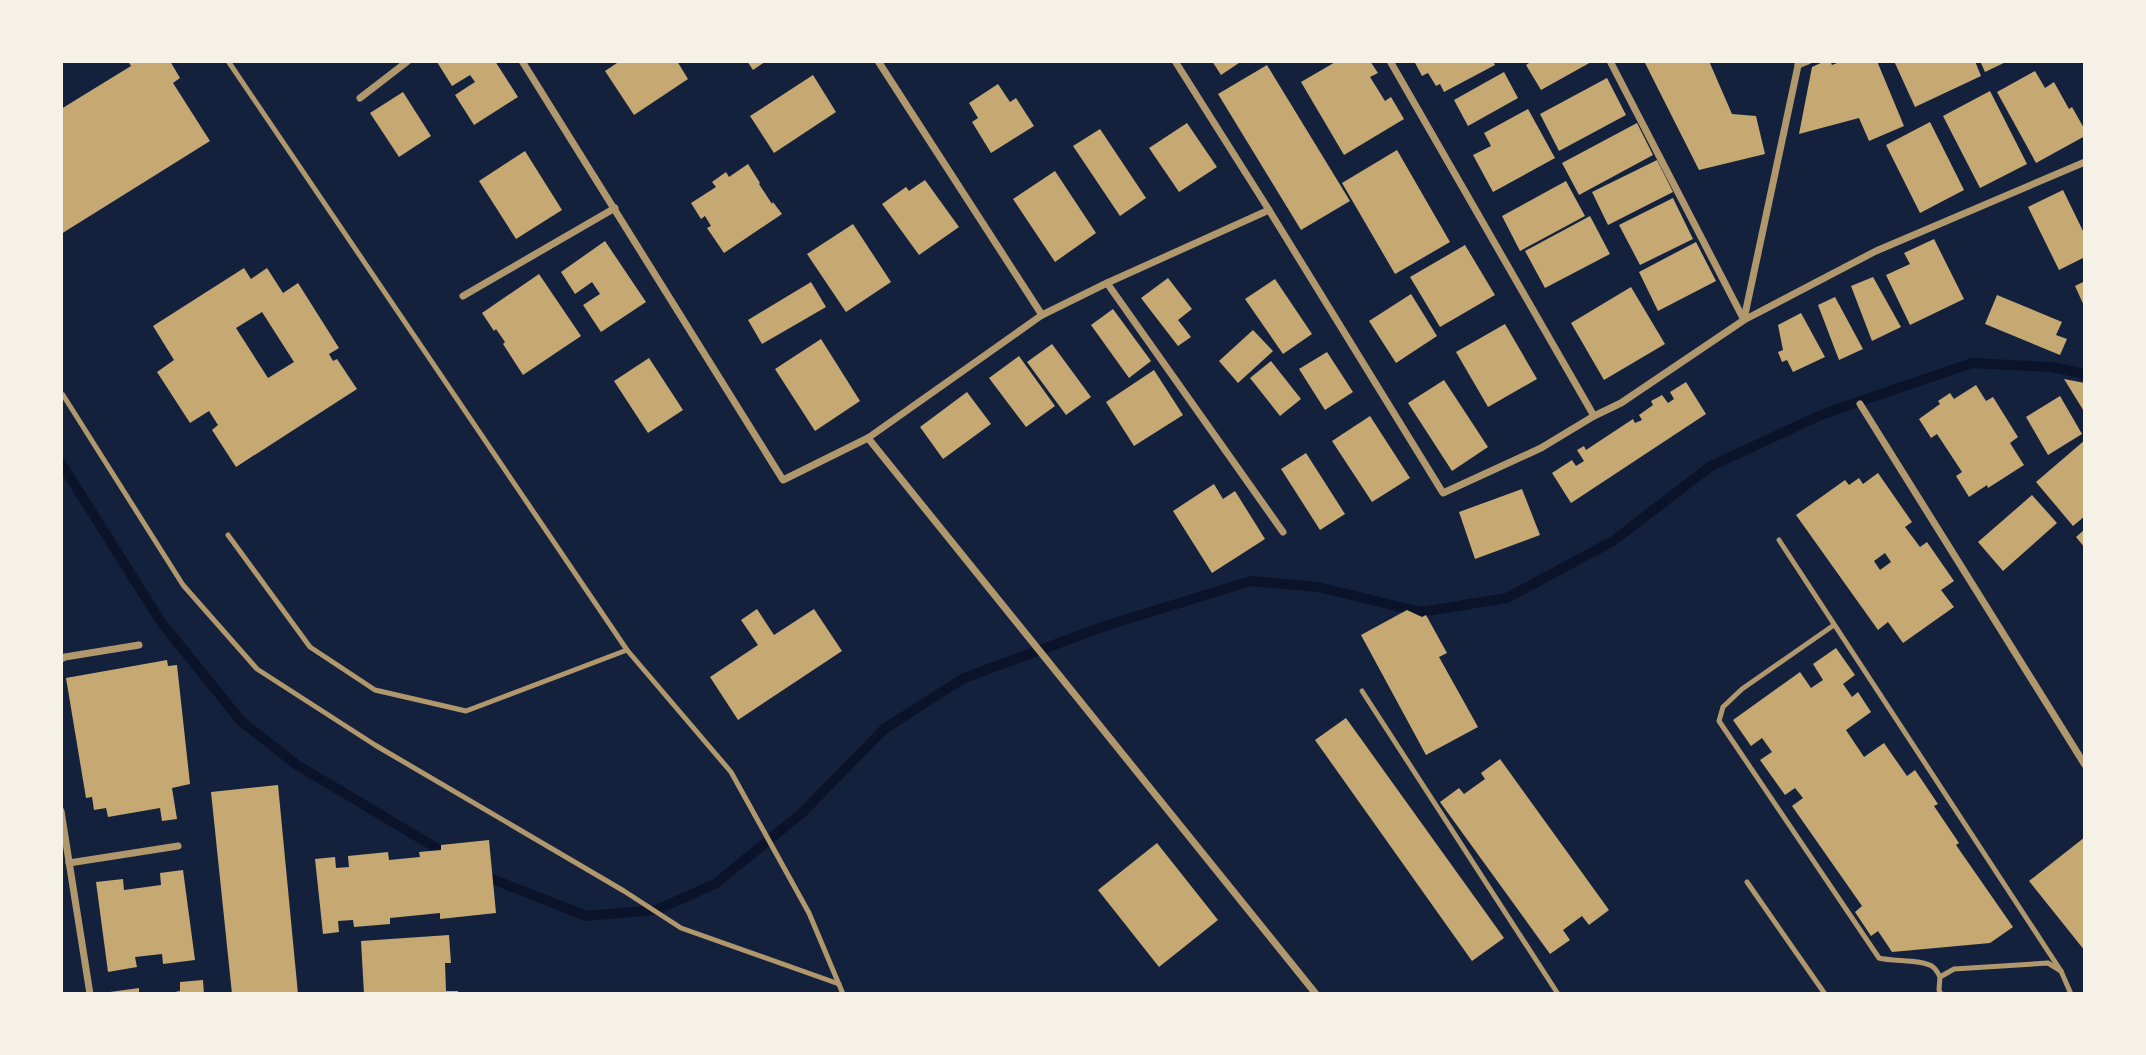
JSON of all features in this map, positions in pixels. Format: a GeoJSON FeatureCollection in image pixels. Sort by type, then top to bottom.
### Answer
{"type":"FeatureCollection","features":[{"type":"Feature","properties":{"kind":"street"},"geometry":{"type":"LineString","coordinates":[[360,98],[408,61]]}},
{"type":"Feature","properties":{"kind":"street"},"geometry":{"type":"LineString","coordinates":[[522,61],[783,480],[868,438],[1042,315],[1269,210]]}},
{"type":"Feature","properties":{"kind":"street"},"geometry":{"type":"LineString","coordinates":[[878,61],[1042,315]]}},
{"type":"Feature","properties":{"kind":"street"},"geometry":{"type":"LineString","coordinates":[[1175,61],[1443,493],[1541,448],[1621,403],[1744,320],[1876,251],[2085,162]]}},
{"type":"Feature","properties":{"kind":"street"},"geometry":{"type":"LineString","coordinates":[[1390,61],[1594,416]]}},
{"type":"Feature","properties":{"kind":"street"},"geometry":{"type":"LineString","coordinates":[[1610,61],[1744,320]]}},
{"type":"Feature","properties":{"kind":"street"},"geometry":{"type":"LineString","coordinates":[[1744,320],[1798,63],[1808,61]]}},
{"type":"Feature","properties":{"kind":"street"},"geometry":{"type":"LineString","coordinates":[[463,296],[615,208]]}},
{"type":"Feature","properties":{"kind":"street"},"geometry":{"type":"LineString","coordinates":[[1107,283],[1283,532]]}},
{"type":"Feature","properties":{"kind":"street"},"geometry":{"type":"LineString","coordinates":[[1860,404],[2085,765]]}},
{"type":"Feature","properties":{"kind":"street"},"geometry":{"type":"LineString","coordinates":[[868,438],[1316,994]]}},
{"type":"Feature","properties":{"kind":"street"},"geometry":{"type":"LineString","coordinates":[[61,659],[139,645]]}},
{"type":"Feature","properties":{"kind":"street"},"geometry":{"type":"LineString","coordinates":[[61,811],[90,994]]}},
{"type":"Feature","properties":{"kind":"street"},"geometry":{"type":"LineString","coordinates":[[69,863],[178,846]]}},
{"type":"Feature","properties":{"kind":"lane"},"geometry":{"type":"LineString","coordinates":[[228,61],[627,650],[731,772],[809,913],[842,994]]}},
{"type":"Feature","properties":{"kind":"lane"},"geometry":{"type":"LineString","coordinates":[[63,395],[183,584],[257,668],[375,745],[624,891],[681,928],[839,985]]}},
{"type":"Feature","properties":{"kind":"lane"},"geometry":{"type":"LineString","coordinates":[[228,535],[310,647],[375,690],[466,711],[627,650]]}},
{"type":"Feature","properties":{"kind":"lane"},"geometry":{"type":"LineString","coordinates":[[1779,540],[2061,971],[2071,994]]}},
{"type":"Feature","properties":{"kind":"lane"},"geometry":{"type":"LineString","coordinates":[[1835,625],[1742,689],[1723,707],[1719,721],[1880,958],[1932,965],[1940,977],[1941,994]]}},
{"type":"Feature","properties":{"kind":"lane"},"geometry":{"type":"LineString","coordinates":[[1362,691],[1558,994]]}},
{"type":"Feature","properties":{"kind":"lane"},"geometry":{"type":"LineString","coordinates":[[1748,882],[1825,994]]}},
{"type":"Feature","properties":{"kind":"lane"},"geometry":{"type":"LineString","coordinates":[[1940,977],[1954,969],[2048,963],[2061,971]]}},
{"type":"Feature","properties":{"kind":"building"},"geometry":{"type":"Polygon","coordinates":[[[128,61],[170,61],[180,78],[173,83],[210,141],[61,234],[61,109],[131,66],[128,61]]]}},
{"type":"Feature","properties":{"kind":"building"},"geometry":{"type":"Polygon","coordinates":[[[495,61],[518,97],[474,125],[455,95],[475,82],[470,75],[452,86],[437,62],[495,61]]]}},
{"type":"Feature","properties":{"kind":"building"},"geometry":{"type":"Polygon","coordinates":[[[620,61],[677,61],[688,79],[634,115],[605,71],[620,61]]]}},
{"type":"Feature","properties":{"kind":"building"},"geometry":{"type":"Polygon","coordinates":[[[747,61],[766,61],[753,70],[747,61]]]}},
{"type":"Feature","properties":{"kind":"building"},"geometry":{"type":"Polygon","coordinates":[[[1212,61],[1242,61],[1221,75],[1212,61]]]}},
{"type":"Feature","properties":{"kind":"building"},"geometry":{"type":"Polygon","coordinates":[[[1337,61],[1370,61],[1378,73],[1370,77],[1385,101],[1391,97],[1404,119],[1344,155],[1301,82],[1337,61]]]}},
{"type":"Feature","properties":{"kind":"building"},"geometry":{"type":"Polygon","coordinates":[[[1414,61],[1493,61],[1495,65],[1444,92],[1440,84],[1436,86],[1428,73],[1422,76],[1414,61]]]}},
{"type":"Feature","properties":{"kind":"building"},"geometry":{"type":"Polygon","coordinates":[[[1532,61],[1593,61],[1541,90],[1526,65],[1532,61]]]}},
{"type":"Feature","properties":{"kind":"building"},"geometry":{"type":"Polygon","coordinates":[[[1644,61],[1709,61],[1732,114],[1756,116],[1765,154],[1699,170],[1644,61]]]}},
{"type":"Feature","properties":{"kind":"building"},"geometry":{"type":"Polygon","coordinates":[[[1830,61],[1832,65],[1842,61],[1877,61],[1904,126],[1869,141],[1859,118],[1799,134],[1812,67],[1830,61]]]}},
{"type":"Feature","properties":{"kind":"building"},"geometry":{"type":"Polygon","coordinates":[[[1894,61],[1975,61],[1981,76],[1915,107],[1894,61]]]}},
{"type":"Feature","properties":{"kind":"building"},"geometry":{"type":"Polygon","coordinates":[[[1980,61],[2008,61],[1985,72],[1980,61]]]}},
{"type":"Feature","properties":{"kind":"building"},"geometry":{"type":"Polygon","coordinates":[[[1267,65],[1350,201],[1301,230],[1218,94],[1267,65]]]}},
{"type":"Feature","properties":{"kind":"building"},"geometry":{"type":"Polygon","coordinates":[[[2035,71],[2045,88],[2054,82],[2085,130],[2085,136],[2036,163],[1997,92],[2035,71]]]}},
{"type":"Feature","properties":{"kind":"building"},"geometry":{"type":"Polygon","coordinates":[[[1504,72],[1518,98],[1468,126],[1454,100],[1504,72]]]}},
{"type":"Feature","properties":{"kind":"building"},"geometry":{"type":"Polygon","coordinates":[[[813,75],[836,112],[774,153],[750,116],[813,75]]]}},
{"type":"Feature","properties":{"kind":"building"},"geometry":{"type":"Polygon","coordinates":[[[1607,78],[1626,115],[1559,151],[1540,114],[1607,78]]]}},
{"type":"Feature","properties":{"kind":"building"},"geometry":{"type":"Polygon","coordinates":[[[998,84],[1010,102],[1016,98],[1034,126],[991,153],[972,122],[978,118],[969,103],[998,84]]]}},
{"type":"Feature","properties":{"kind":"building"},"geometry":{"type":"Polygon","coordinates":[[[1990,91],[2027,164],[1980,188],[1943,116],[1990,91]]]}},
{"type":"Feature","properties":{"kind":"building"},"geometry":{"type":"Polygon","coordinates":[[[403,92],[431,136],[399,157],[370,113],[403,92]]]}},
{"type":"Feature","properties":{"kind":"building"},"geometry":{"type":"Polygon","coordinates":[[[1528,109],[1555,158],[1493,192],[1473,155],[1491,146],[1484,133],[1528,109]]]}},
{"type":"Feature","properties":{"kind":"building"},"geometry":{"type":"Polygon","coordinates":[[[1930,122],[1964,190],[1920,213],[1886,145],[1930,122]]]}},
{"type":"Feature","properties":{"kind":"building"},"geometry":{"type":"Polygon","coordinates":[[[1187,123],[1217,167],[1179,192],[1149,148],[1187,123]]]}},
{"type":"Feature","properties":{"kind":"building"},"geometry":{"type":"Polygon","coordinates":[[[1637,123],[1653,155],[1579,195],[1562,163],[1637,123]]]}},
{"type":"Feature","properties":{"kind":"building"},"geometry":{"type":"Polygon","coordinates":[[[1100,129],[1146,198],[1120,216],[1073,146],[1100,129]]]}},
{"type":"Feature","properties":{"kind":"building"},"geometry":{"type":"Polygon","coordinates":[[[1397,150],[1450,242],[1395,274],[1342,183],[1397,150]]]}},
{"type":"Feature","properties":{"kind":"building"},"geometry":{"type":"Polygon","coordinates":[[[525,151],[562,210],[516,239],[479,181],[525,151]]]}},
{"type":"Feature","properties":{"kind":"building"},"geometry":{"type":"Polygon","coordinates":[[[1657,160],[1673,192],[1608,225],[1592,192],[1657,160]]]}},
{"type":"Feature","properties":{"kind":"building"},"geometry":{"type":"Polygon","coordinates":[[[748,164],[772,204],[773,202],[782,214],[724,253],[707,228],[711,226],[705,216],[701,219],[691,203],[716,187],[712,182],[726,172],[729,177],[748,164]]]}},
{"type":"Feature","properties":{"kind":"building"},"geometry":{"type":"Polygon","coordinates":[[[1055,171],[1096,233],[1055,262],[1013,199],[1055,171]]]}},
{"type":"Feature","properties":{"kind":"building"},"geometry":{"type":"Polygon","coordinates":[[[925,180],[959,227],[919,255],[882,204],[906,187],[909,191],[925,180]]]}},
{"type":"Feature","properties":{"kind":"building"},"geometry":{"type":"Polygon","coordinates":[[[1566,181],[1585,216],[1520,251],[1502,216],[1566,181]]]}},
{"type":"Feature","properties":{"kind":"building"},"geometry":{"type":"Polygon","coordinates":[[[2063,190],[2085,235],[2085,257],[2059,270],[2028,207],[2063,190]]]}},
{"type":"Feature","properties":{"kind":"building"},"geometry":{"type":"Polygon","coordinates":[[[1673,198],[1693,239],[1640,265],[1619,225],[1673,198]]]}},
{"type":"Feature","properties":{"kind":"building"},"geometry":{"type":"Polygon","coordinates":[[[1590,216],[1610,254],[1545,288],[1525,251],[1590,216]]]}},
{"type":"Feature","properties":{"kind":"building"},"geometry":{"type":"Polygon","coordinates":[[[853,224],[891,282],[846,312],[807,254],[853,224]]]}},
{"type":"Feature","properties":{"kind":"building"},"geometry":{"type":"Polygon","coordinates":[[[1934,239],[1964,299],[1910,325],[1886,275],[1910,264],[1904,253],[1934,239]]]}},
{"type":"Feature","properties":{"kind":"building"},"geometry":{"type":"Polygon","coordinates":[[[605,241],[646,302],[601,332],[583,305],[600,294],[592,282],[575,294],[561,272],[605,241]]]}},
{"type":"Feature","properties":{"kind":"building"},"geometry":{"type":"Polygon","coordinates":[[[1696,242],[1716,281],[1658,311],[1639,272],[1696,242]]]}},
{"type":"Feature","properties":{"kind":"building"},"geometry":{"type":"Polygon","coordinates":[[[1465,245],[1495,295],[1440,327],[1410,277],[1465,245]]]}},
{"type":"Feature","properties":{"kind":"building"},"geometry":{"type":"Polygon","coordinates":[[[244,268],[251,279],[267,268],[283,293],[298,283],[339,348],[329,354],[333,361],[337,359],[357,389],[236,467],[212,430],[218,425],[209,411],[190,423],[157,372],[174,360],[153,326],[244,268]],[[262,312],[236,328],[268,378],[294,362],[262,312]]]}},
{"type":"Feature","properties":{"kind":"building"},"geometry":{"type":"Polygon","coordinates":[[[539,274],[581,336],[523,375],[503,344],[505,342],[482,313],[539,274]]]}},
{"type":"Feature","properties":{"kind":"building"},"geometry":{"type":"Polygon","coordinates":[[[1873,277],[1901,327],[1872,341],[1851,286],[1873,277]]]}},
{"type":"Feature","properties":{"kind":"building"},"geometry":{"type":"Polygon","coordinates":[[[1168,278],[1192,309],[1178,320],[1191,337],[1178,346],[1141,298],[1168,278]]]}},
{"type":"Feature","properties":{"kind":"building"},"geometry":{"type":"Polygon","coordinates":[[[1275,279],[1312,334],[1283,354],[1245,299],[1275,279]]]}},
{"type":"Feature","properties":{"kind":"building"},"geometry":{"type":"Polygon","coordinates":[[[2085,281],[2085,308],[2075,286],[2085,281]]]}},
{"type":"Feature","properties":{"kind":"building"},"geometry":{"type":"Polygon","coordinates":[[[811,282],[826,307],[762,344],[748,320],[811,282]]]}},
{"type":"Feature","properties":{"kind":"building"},"geometry":{"type":"Polygon","coordinates":[[[1631,287],[1665,344],[1604,380],[1571,323],[1631,287]]]}},
{"type":"Feature","properties":{"kind":"building"},"geometry":{"type":"Polygon","coordinates":[[[1411,294],[1437,336],[1396,363],[1369,321],[1411,294]]]}},
{"type":"Feature","properties":{"kind":"building"},"geometry":{"type":"Polygon","coordinates":[[[1997,295],[2062,322],[2056,335],[2067,339],[2060,355],[1985,324],[1997,295]]]}},
{"type":"Feature","properties":{"kind":"building"},"geometry":{"type":"Polygon","coordinates":[[[1835,297],[1863,349],[1839,360],[1818,305],[1835,297]]]}},
{"type":"Feature","properties":{"kind":"building"},"geometry":{"type":"Polygon","coordinates":[[[1113,309],[1151,361],[1129,378],[1091,325],[1113,309]]]}},
{"type":"Feature","properties":{"kind":"building"},"geometry":{"type":"Polygon","coordinates":[[[1801,313],[1825,357],[1793,372],[1787,360],[1782,362],[1778,352],[1783,350],[1778,325],[1801,313]]]}},
{"type":"Feature","properties":{"kind":"building"},"geometry":{"type":"Polygon","coordinates":[[[1505,324],[1537,379],[1488,407],[1456,352],[1505,324]]]}},
{"type":"Feature","properties":{"kind":"building"},"geometry":{"type":"Polygon","coordinates":[[[1253,330],[1273,351],[1238,383],[1219,361],[1253,330]]]}},
{"type":"Feature","properties":{"kind":"building"},"geometry":{"type":"Polygon","coordinates":[[[821,339],[860,401],[815,431],[775,369],[821,339]]]}},
{"type":"Feature","properties":{"kind":"building"},"geometry":{"type":"Polygon","coordinates":[[[1052,344],[1091,397],[1066,415],[1027,362],[1052,344]]]}},
{"type":"Feature","properties":{"kind":"building"},"geometry":{"type":"Polygon","coordinates":[[[1327,352],[1353,392],[1325,410],[1299,369],[1327,352]]]}},
{"type":"Feature","properties":{"kind":"building"},"geometry":{"type":"Polygon","coordinates":[[[1019,356],[1055,406],[1026,427],[989,378],[1019,356]]]}},
{"type":"Feature","properties":{"kind":"building"},"geometry":{"type":"Polygon","coordinates":[[[649,358],[683,410],[648,433],[614,381],[649,358]]]}},
{"type":"Feature","properties":{"kind":"building"},"geometry":{"type":"Polygon","coordinates":[[[1271,361],[1301,399],[1280,416],[1250,378],[1271,361]]]}},
{"type":"Feature","properties":{"kind":"building"},"geometry":{"type":"Polygon","coordinates":[[[1154,370],[1183,415],[1134,446],[1106,402],[1154,370]]]}},
{"type":"Feature","properties":{"kind":"building"},"geometry":{"type":"Polygon","coordinates":[[[2064,379],[2085,383],[2085,413],[2064,379]]]}},
{"type":"Feature","properties":{"kind":"building"},"geometry":{"type":"Polygon","coordinates":[[[1444,380],[1488,447],[1452,471],[1408,403],[1444,380]]]}},
{"type":"Feature","properties":{"kind":"building"},"geometry":{"type":"Polygon","coordinates":[[[1686,382],[1706,414],[1571,503],[1552,473],[1572,460],[1576,466],[1584,461],[1577,450],[1584,446],[1586,450],[1633,419],[1635,423],[1642,420],[1639,415],[1653,405],[1651,401],[1662,395],[1668,403],[1674,399],[1670,392],[1686,382]]]}},
{"type":"Feature","properties":{"kind":"building"},"geometry":{"type":"Polygon","coordinates":[[[1976,385],[1986,401],[1993,397],[2018,437],[2010,443],[2024,465],[1969,497],[1956,476],[1962,472],[1937,434],[1931,438],[1919,419],[1950,393],[1954,399],[1976,385]]]}},
{"type":"Feature","properties":{"kind":"building"},"geometry":{"type":"Polygon","coordinates":[[[967,392],[991,424],[943,459],[920,427],[967,392]]]}},
{"type":"Feature","properties":{"kind":"building"},"geometry":{"type":"Polygon","coordinates":[[[2060,396],[2082,434],[2048,455],[2026,417],[2060,396]]]}},
{"type":"Feature","properties":{"kind":"building"},"geometry":{"type":"Polygon","coordinates":[[[1370,416],[1410,478],[1372,502],[1332,441],[1370,416]]]}},
{"type":"Feature","properties":{"kind":"building"},"geometry":{"type":"Polygon","coordinates":[[[2085,440],[2085,516],[2073,526],[2036,482],[2085,440]]]}},
{"type":"Feature","properties":{"kind":"building"},"geometry":{"type":"Polygon","coordinates":[[[1306,453],[1345,514],[1320,530],[1281,469],[1306,453]]]}},
{"type":"Feature","properties":{"kind":"building"},"geometry":{"type":"Polygon","coordinates":[[[1878,473],[1912,522],[1905,527],[1920,547],[1927,542],[1954,581],[1941,590],[1954,607],[1903,643],[1888,622],[1878,630],[1796,515],[1845,480],[1849,485],[1859,478],[1863,484],[1878,473]],[[1885,553],[1874,561],[1880,570],[1891,562],[1885,553]]]}},
{"type":"Feature","properties":{"kind":"building"},"geometry":{"type":"Polygon","coordinates":[[[1214,484],[1223,499],[1235,491],[1265,539],[1212,573],[1173,511],[1214,484]]]}},
{"type":"Feature","properties":{"kind":"building"},"geometry":{"type":"Polygon","coordinates":[[[1522,489],[1540,535],[1475,559],[1459,512],[1522,489]]]}},
{"type":"Feature","properties":{"kind":"building"},"geometry":{"type":"Polygon","coordinates":[[[2032,495],[2057,523],[2003,571],[1978,542],[2032,495]]]}},
{"type":"Feature","properties":{"kind":"building"},"geometry":{"type":"Polygon","coordinates":[[[2085,529],[2085,548],[2076,537],[2085,529]]]}},
{"type":"Feature","properties":{"kind":"building"},"geometry":{"type":"Polygon","coordinates":[[[757,609],[774,635],[814,609],[842,651],[738,720],[710,677],[758,645],[741,620],[757,609]]]}},
{"type":"Feature","properties":{"kind":"building"},"geometry":{"type":"Polygon","coordinates":[[[1407,610],[1422,617],[1426,615],[1447,653],[1439,657],[1478,727],[1426,755],[1361,635],[1407,610]]]}},
{"type":"Feature","properties":{"kind":"building"},"geometry":{"type":"Polygon","coordinates":[[[1836,648],[1855,675],[1843,684],[1852,697],[1858,692],[1871,712],[1846,730],[1864,757],[1884,743],[1907,776],[1915,770],[1938,804],[1934,806],[1959,843],[1956,845],[2013,927],[1990,943],[1892,952],[1878,931],[1871,936],[1855,912],[1862,906],[1792,806],[1803,798],[1795,788],[1785,795],[1760,760],[1772,752],[1762,738],[1751,746],[1733,720],[1800,672],[1811,688],[1823,680],[1813,664],[1836,648]]]}},
{"type":"Feature","properties":{"kind":"building"},"geometry":{"type":"Polygon","coordinates":[[[167,660],[168,666],[177,665],[190,784],[172,788],[177,819],[162,821],[160,808],[108,817],[106,808],[94,810],[92,797],[86,798],[66,678],[167,660]]]}},
{"type":"Feature","properties":{"kind":"building"},"geometry":{"type":"Polygon","coordinates":[[[1346,718],[1504,938],[1472,961],[1315,740],[1346,718]]]}},
{"type":"Feature","properties":{"kind":"building"},"geometry":{"type":"Polygon","coordinates":[[[1500,759],[1609,910],[1589,925],[1582,916],[1563,930],[1570,940],[1550,954],[1440,802],[1459,788],[1464,794],[1485,779],[1481,773],[1500,759]]]}},
{"type":"Feature","properties":{"kind":"building"},"geometry":{"type":"Polygon","coordinates":[[[278,785],[298,994],[232,994],[211,792],[278,785]]]}},
{"type":"Feature","properties":{"kind":"building"},"geometry":{"type":"Polygon","coordinates":[[[2085,837],[2085,951],[2029,881],[2085,837]]]}},
{"type":"Feature","properties":{"kind":"building"},"geometry":{"type":"Polygon","coordinates":[[[489,840],[496,913],[440,919],[440,913],[390,918],[390,924],[354,927],[353,920],[338,921],[339,932],[323,934],[315,859],[335,857],[336,868],[349,867],[348,856],[388,852],[389,860],[420,857],[419,852],[441,850],[441,845],[489,840]]]}},
{"type":"Feature","properties":{"kind":"building"},"geometry":{"type":"Polygon","coordinates":[[[1157,843],[1218,920],[1159,967],[1098,890],[1157,843]]]}},
{"type":"Feature","properties":{"kind":"building"},"geometry":{"type":"Polygon","coordinates":[[[183,870],[195,960],[163,964],[162,954],[135,957],[137,967],[108,972],[96,882],[123,879],[124,890],[161,885],[160,873],[183,870]]]}},
{"type":"Feature","properties":{"kind":"building"},"geometry":{"type":"Polygon","coordinates":[[[449,935],[451,963],[445,963],[446,991],[458,991],[459,994],[364,994],[361,941],[449,935]]]}},
{"type":"Feature","properties":{"kind":"building"},"geometry":{"type":"Polygon","coordinates":[[[203,980],[204,994],[175,994],[180,991],[180,982],[203,980]]]}},
{"type":"Feature","properties":{"kind":"building"},"geometry":{"type":"Polygon","coordinates":[[[139,988],[139,994],[110,994],[110,992],[139,988]]]}},
{"type":"Feature","properties":{"kind":"waterway"},"geometry":{"type":"LineString","coordinates":[[482,875],[586,916],[656,910],[715,884],[802,813],[884,729],[964,678],[1108,625],[1251,581],[1318,587],[1421,612],[1507,598],[1613,541],[1711,466],[1823,414],[1972,363],[2051,367],[2085,374]]}},
{"type":"Feature","properties":{"kind":"waterway"},"geometry":{"type":"LineString","coordinates":[[61,463],[161,622],[241,721],[297,765],[450,856]]}}]}
